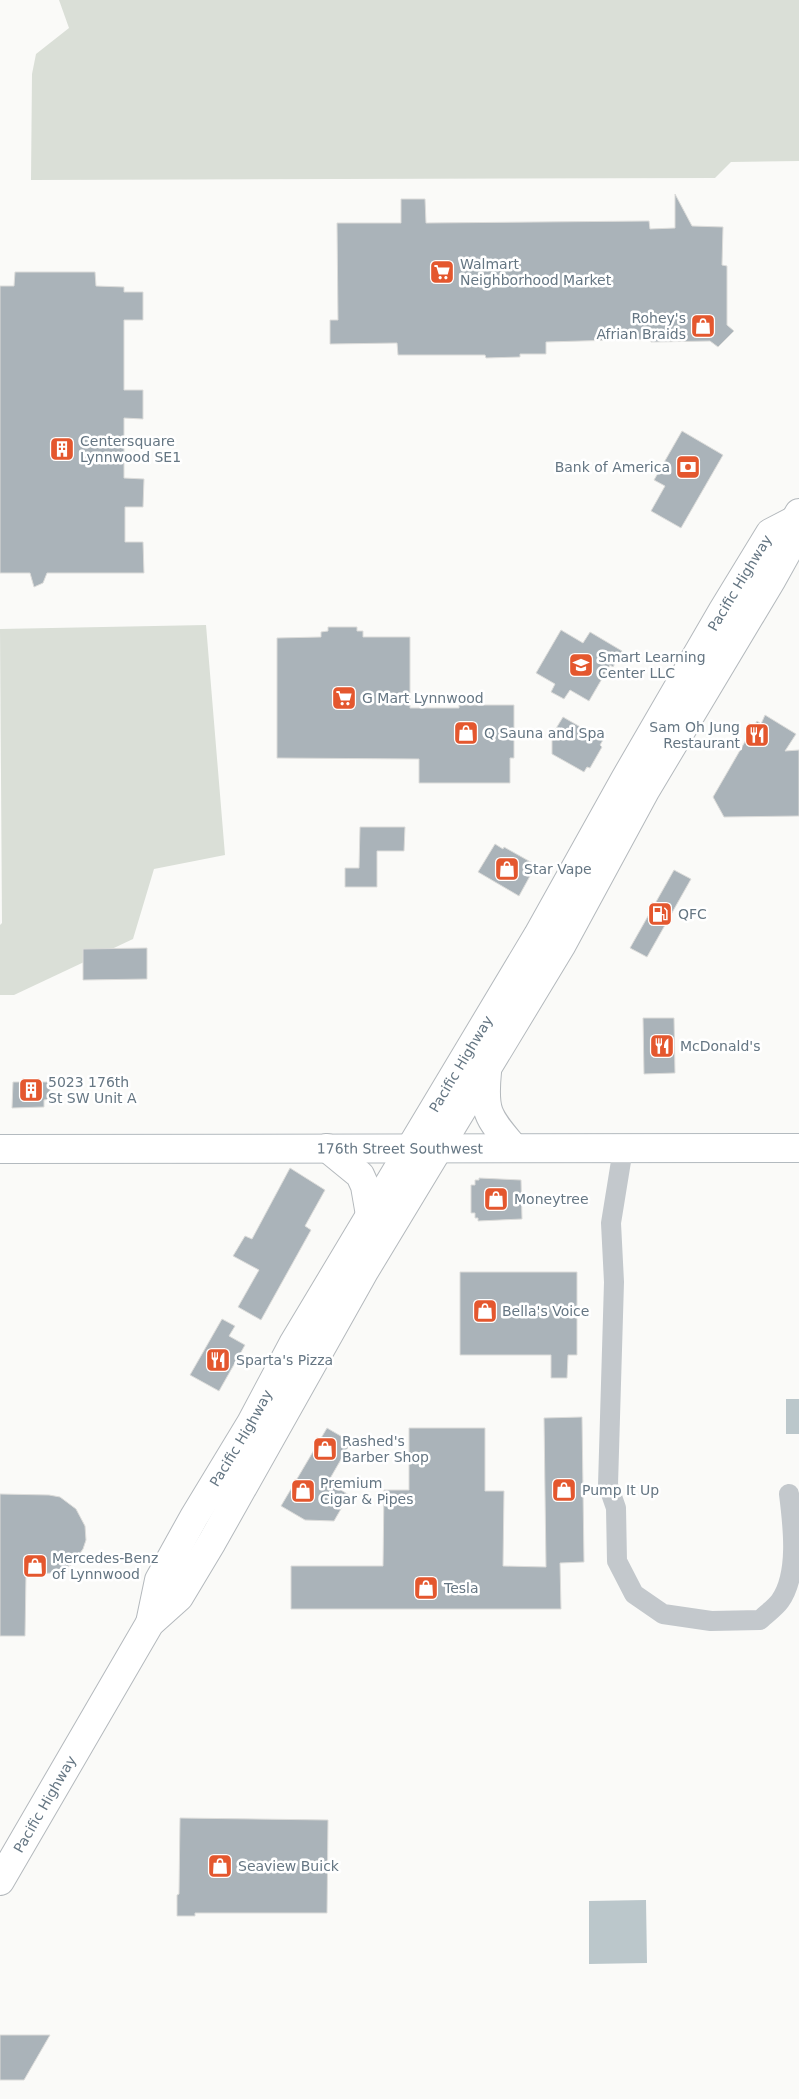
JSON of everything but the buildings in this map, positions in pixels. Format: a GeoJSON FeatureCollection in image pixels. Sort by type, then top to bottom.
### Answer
{"type":"FeatureCollection","features":[{"type":"Feature","properties":{"kind":"main road","name":"Pacific Highway"},"geometry":{"type":"LineString","coordinates":[[0,1881],[150,1623],[179,1597],[202,1559],[365,1270],[561,946],[645,791],[772,580],[792,543],[797,516]]}},
{"type":"Feature","properties":{"kind":"main road","name":"Pacific Highway"},"geometry":{"type":"LineString","coordinates":[[150,1623],[159,1580],[194,1517],[233,1454],[293,1344],[538,935],[625,779],[770,533],[797,516]]}},
{"type":"Feature","properties":{"kind":"main road"},"geometry":{"type":"LineString","coordinates":[[488,1065],[485,1097],[486,1109],[493,1124],[514,1148]]}},
{"type":"Feature","properties":{"kind":"main road"},"geometry":{"type":"LineString","coordinates":[[328,1148],[360,1176],[365,1186],[370,1215]]}},
{"type":"Feature","properties":{"kind":"main road","name":"176th Street Southwest"},"geometry":{"type":"LineString","coordinates":[[0,1149],[799,1148]]}},
{"type":"Feature","properties":{"kind":"main road"},"geometry":{"type":"LineString","coordinates":[[202,1559],[201,1536],[229,1483],[233,1454]]}},
{"type":"Feature","properties":{"kind":"street"},"geometry":{"type":"LineString","coordinates":[[623,1149],[611,1223],[614,1282],[608,1485],[616,1508],[617,1560],[634,1594],[663,1614],[711,1621],[760,1620],[780,1601],[792,1578],[794,1534],[789,1494]]}},
{"type":"Feature","properties":{"kind":"shaded area"},"geometry":{"type":"Polygon","coordinates":[[[59,0],[799,0],[799,161],[731,162],[715,178],[31,180],[32,74],[36,54],[69,28],[59,0]]]}},
{"type":"Feature","properties":{"kind":"shaded area"},"geometry":{"type":"Polygon","coordinates":[[[206,625],[225,855],[154,869],[133,939],[14,995],[0,995],[0,925],[2,923],[0,629],[206,625]]]}},
{"type":"Feature","properties":{"kind":"shaded area"},"geometry":{"type":"Polygon","coordinates":[[[786,1399],[799,1399],[799,1434],[786,1434],[786,1399]]]}},
{"type":"Feature","properties":{"kind":"shaded area"},"geometry":{"type":"Polygon","coordinates":[[[646,1900],[647,1963],[589,1964],[589,1901],[646,1900]]]}},
{"type":"Feature","properties":{"kind":"place","name":"Walmart Neighborhood Market"},"geometry":{"type":"Point","coordinates":[442,272]}},
{"type":"Feature","properties":{"kind":"place","name":"Rohey's Afrian Braids"},"geometry":{"type":"Point","coordinates":[703,326]}},
{"type":"Feature","properties":{"kind":"place","name":"Centersquare Lynnwood SE1"},"geometry":{"type":"Point","coordinates":[62,449]}},
{"type":"Feature","properties":{"kind":"place","name":"Bank of America"},"geometry":{"type":"Point","coordinates":[688,467]}},
{"type":"Feature","properties":{"kind":"place","name":"Smart Learning Center LLC"},"geometry":{"type":"Point","coordinates":[581,665]}},
{"type":"Feature","properties":{"kind":"place","name":"G Mart Lynnwood"},"geometry":{"type":"Point","coordinates":[344,698]}},
{"type":"Feature","properties":{"kind":"place","name":"Q Sauna and Spa"},"geometry":{"type":"Point","coordinates":[466,733]}},
{"type":"Feature","properties":{"kind":"place","name":"Sam Oh Jung Restaurant"},"geometry":{"type":"Point","coordinates":[757,735]}},
{"type":"Feature","properties":{"kind":"place","name":"Star Vape"},"geometry":{"type":"Point","coordinates":[507,869]}},
{"type":"Feature","properties":{"kind":"place","name":"QFC"},"geometry":{"type":"Point","coordinates":[660,914]}},
{"type":"Feature","properties":{"kind":"place","name":"McDonald's"},"geometry":{"type":"Point","coordinates":[662,1046]}},
{"type":"Feature","properties":{"kind":"place","name":"5023 176th St SW Unit A"},"geometry":{"type":"Point","coordinates":[31,1090]}},
{"type":"Feature","properties":{"kind":"place","name":"Moneytree"},"geometry":{"type":"Point","coordinates":[496,1199]}},
{"type":"Feature","properties":{"kind":"place","name":"Bella's Voice"},"geometry":{"type":"Point","coordinates":[485,1311]}},
{"type":"Feature","properties":{"kind":"place","name":"Sparta's Pizza"},"geometry":{"type":"Point","coordinates":[218,1360]}},
{"type":"Feature","properties":{"kind":"place","name":"Rashed's Barber Shop"},"geometry":{"type":"Point","coordinates":[325,1449]}},
{"type":"Feature","properties":{"kind":"place","name":"Pump It Up"},"geometry":{"type":"Point","coordinates":[564,1490]}},
{"type":"Feature","properties":{"kind":"place","name":"Premium Cigar & Pipes"},"geometry":{"type":"Point","coordinates":[303,1491]}},
{"type":"Feature","properties":{"kind":"place","name":"Mercedes-Benz of Lynnwood"},"geometry":{"type":"Point","coordinates":[35,1566]}},
{"type":"Feature","properties":{"kind":"place","name":"Tesla"},"geometry":{"type":"Point","coordinates":[426,1588]}},
{"type":"Feature","properties":{"kind":"place","name":"Seaview Buick"},"geometry":{"type":"Point","coordinates":[220,1866]}}]}
